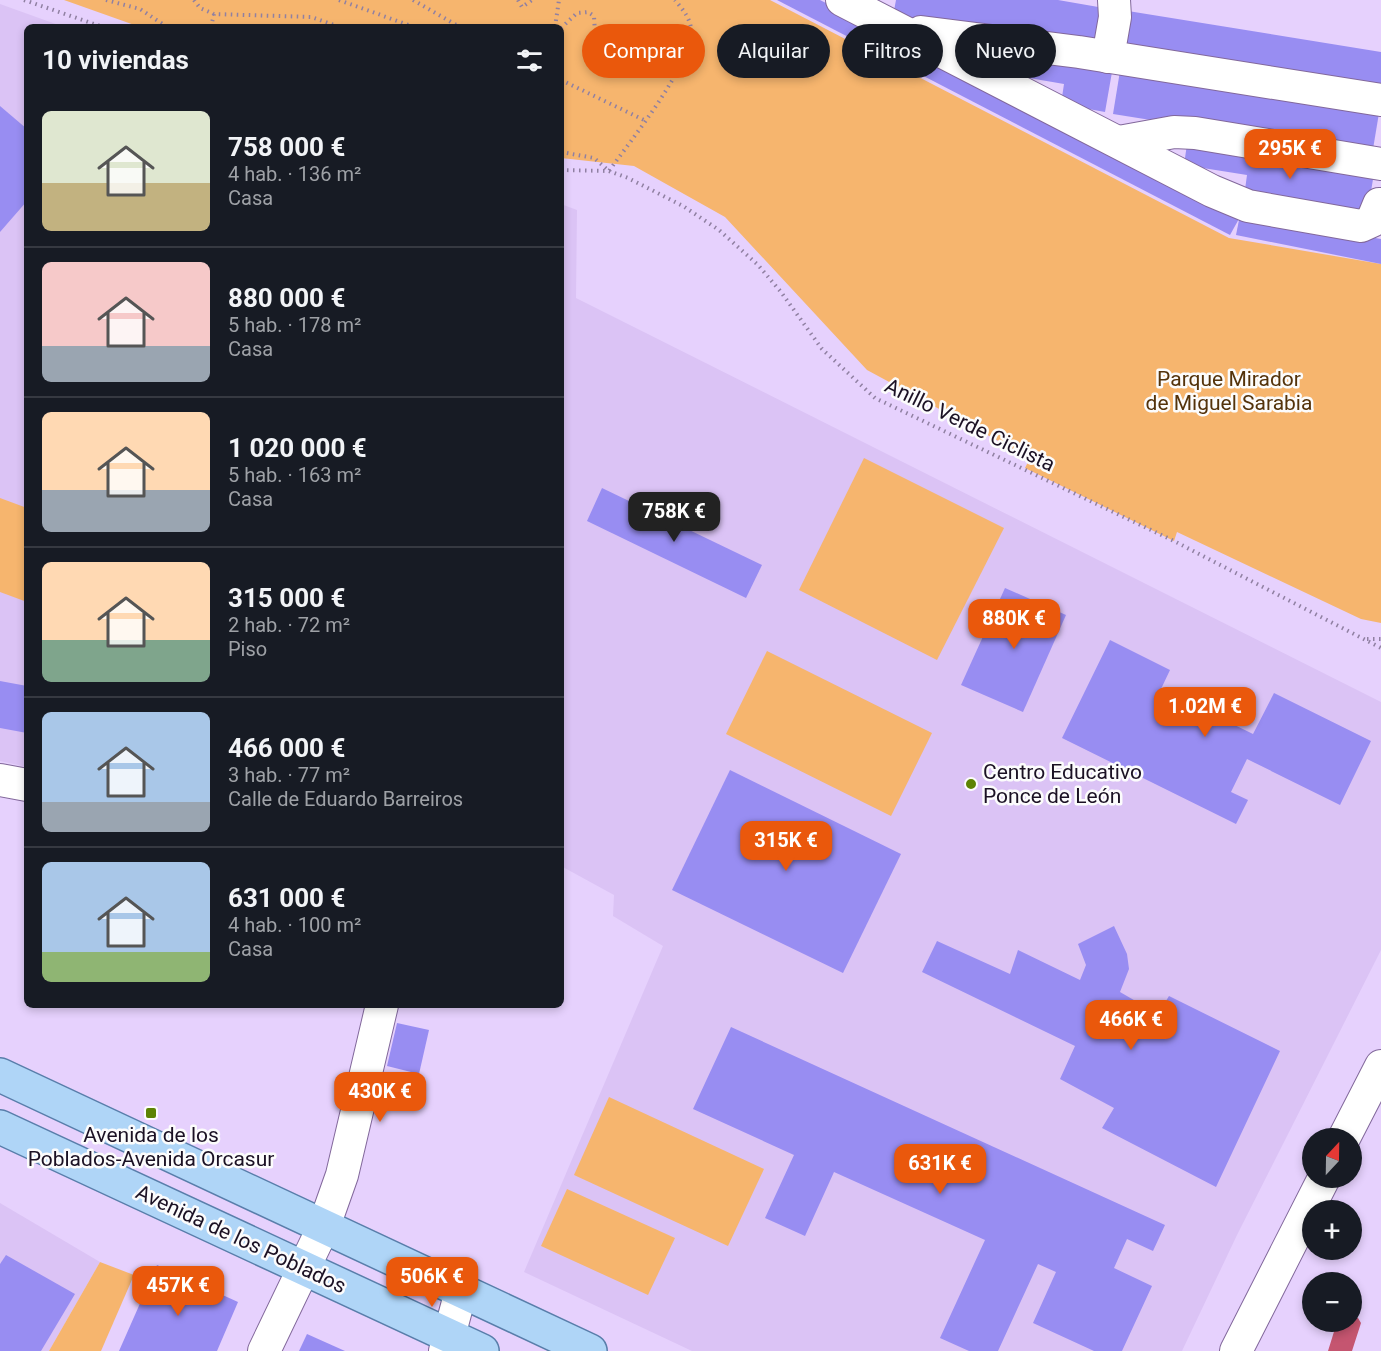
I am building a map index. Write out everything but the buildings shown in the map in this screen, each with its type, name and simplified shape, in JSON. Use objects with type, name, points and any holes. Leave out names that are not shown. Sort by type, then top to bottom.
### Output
[{"type":"main road","points":[[0,1075],[590,1351]]},
{"type":"main road","name":"Avenida de los Poblados","points":[[0,1127],[303,1266],[448,1344],[482,1351]]},
{"type":"street","points":[[842,0],[889,24]]},
{"type":"street","points":[[1108,57],[1115,17],[1114,0]]},
{"type":"street","points":[[943,35],[1108,57],[1381,100]]},
{"type":"street","points":[[943,52],[1212,191],[1248,206],[1361,226],[1372,221],[1379,204]]},
{"type":"street","points":[[1119,142],[1174,132],[1381,164]]},
{"type":"street","points":[[0,780],[24,784]]},
{"type":"street","points":[[264,1351],[324,1226],[342,1175],[381,1008]]},
{"type":"street","points":[[1349,1128],[1381,1066]]},
{"type":"street","points":[[1236,1351],[1319,1188]]},
{"type":"street","points":[[448,1344],[461,1291]]},
{"type":"path","points":[[24,0],[94,24]]},
{"type":"path","points":[[106,0],[140,9],[162,24]]},
{"type":"path","points":[[194,0],[200,8],[214,14],[311,17],[331,24]]},
{"type":"path","points":[[339,0],[406,24]]},
{"type":"path","points":[[413,0],[455,24]]},
{"type":"path","points":[[518,0],[522,7],[532,0]]},
{"type":"path","points":[[555,24],[559,0]]},
{"type":"path","points":[[675,0],[688,16],[690,24]]},
{"type":"path","points":[[564,25],[577,13],[588,12],[594,16],[594,24]]},
{"type":"path","points":[[212,24],[214,14]]},
{"type":"path","points":[[564,153],[594,158],[609,171],[673,78]]},
{"type":"path","points":[[564,81],[644,120]]},
{"type":"path","name":"Anillo Verde Ciclista","points":[[564,170],[609,171],[683,206],[719,230],[758,265],[781,292],[822,350],[875,398],[1153,530],[1367,639],[1381,639]]},
{"type":"path","points":[[1367,639],[1381,648]]},
{"type":"shaded area","points":[[0,4],[56,24],[24,24],[24,766],[0,761]]},
{"type":"shaded area","name":"Centro Educativo Ponce de León","points":[[564,205],[577,210],[576,298],[1381,702],[1381,950],[1237,1235],[1182,1351],[692,1351],[524,1272],[663,946],[613,916],[614,895],[564,868]]},
{"type":"shaded area","points":[[0,1203],[100,1262],[49,1351],[0,1351]]},
{"type":"shaded area","points":[[1334,1332],[1358,1332],[1352,1351],[1328,1351]]},
{"type":"green space","name":"Parque Mirador de Miguel Sarabia","points":[[64,0],[770,0],[816,24],[717,24],[717,78],[830,78],[830,31],[842,37],[842,78],[920,78],[1229,238],[1381,264],[1381,623],[1361,619],[1177,532],[1174,541],[1025,468],[1030,458],[867,370],[725,217],[634,166],[564,158],[564,24],[132,24]]},
{"type":"green space","points":[[864,458],[1004,528],[937,660],[799,590]]},
{"type":"green space","points":[[0,498],[24,507],[24,601],[0,592]]},
{"type":"green space","points":[[767,651],[932,733],[891,816],[726,734]]},
{"type":"green space","points":[[609,1097],[764,1169],[728,1246],[574,1175]]},
{"type":"green space","points":[[567,1189],[675,1238],[648,1295],[541,1246]]},
{"type":"green space","points":[[100,1262],[134,1275],[101,1351],[49,1351]]},
{"type":"place","name":"Centro Educativo Ponce de León","points":[[971,784]]},
{"type":"place","name":"Avenida de los Poblados-Avenida Orcasur","points":[[151,1113]]}]
